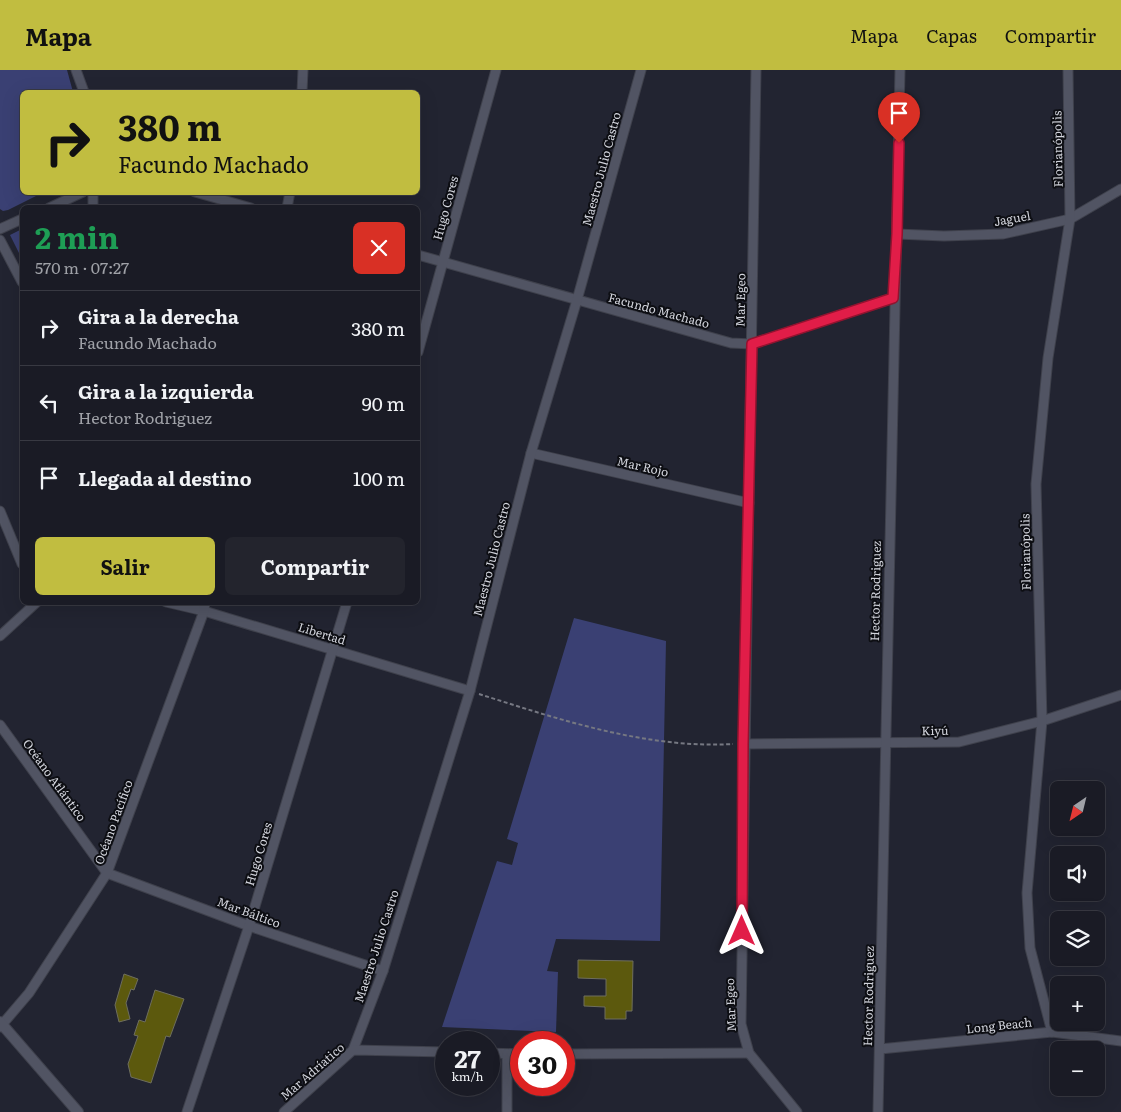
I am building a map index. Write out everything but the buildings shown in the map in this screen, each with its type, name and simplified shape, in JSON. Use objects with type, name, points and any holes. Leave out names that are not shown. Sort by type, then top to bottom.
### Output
[{"type":"street","points":[[76,70],[83,90]]},
{"type":"street","points":[[302,90],[303,70]]},
{"type":"street","name":"Hugo Cores","points":[[420,345],[496,70]]},
{"type":"street","name":"Maestro Julio Castro","points":[[353,1050],[383,971],[470,691],[530,453],[577,300],[641,70]]},
{"type":"street","name":"Mar Egeo","points":[[756,70],[743,744],[741,1024],[749,1053],[797,1112]]},
{"type":"street","name":"Hector Rodriguez","points":[[878,1112],[893,298],[897,234],[900,70]]},
{"type":"street","name":"Florianópolis","points":[[1052,1032],[1030,948],[1027,893],[1042,721],[1036,484],[1048,358],[1070,219],[1068,70]]},
{"type":"street","name":"Jaguel","points":[[897,234],[944,236],[1003,234],[1070,219],[1121,189]]},
{"type":"street","points":[[55,205],[77,195]]},
{"type":"street","points":[[206,195],[240,205]]},
{"type":"street","points":[[0,229],[20,220]]},
{"type":"street","points":[[0,240],[20,278]]},
{"type":"street","name":"Facundo Machado","points":[[420,256],[731,343],[752,344],[893,298]]},
{"type":"street","name":"Mar Rojo","points":[[530,453],[749,503]]},
{"type":"street","points":[[0,511],[20,559]]},
{"type":"street","points":[[0,636],[34,605]]},
{"type":"street","name":"Libertad","points":[[189,605],[204,607],[334,650],[470,691]]},
{"type":"street","name":"Hugo Cores","points":[[187,1112],[249,926],[346,605]]},
{"type":"street","name":"Océano Pacífico","points":[[1,1025],[29,993],[107,873],[204,607]]},
{"type":"street","name":"Kiyú","points":[[743,744],[959,742],[1042,721],[1121,695]]},
{"type":"street","name":"Océano Atlántico","points":[[0,725],[107,873]]},
{"type":"street","name":"Mar Báltico","points":[[107,873],[249,926],[383,971]]},
{"type":"street","points":[[1,1025],[78,1112]]},
{"type":"street","name":"Long Beach","points":[[880,1049],[1052,1032],[1121,1041]]},
{"type":"street","name":"Mar Adríatico","points":[[284,1112],[353,1050],[435,1052]]},
{"type":"street","points":[[575,1054],[749,1053]]},
{"type":"street","points":[[500,1054],[507,1054],[507,1112]]},
{"type":"path","points":[[470,691],[536,712],[641,738],[703,746],[743,744]]},
{"type":"shaded area","points":[[0,70],[67,70],[72,90],[20,90],[20,195],[38,195],[8,210],[3,211],[0,209]]},
{"type":"shaded area","points":[[20,230],[20,255],[10,235]]},
{"type":"shaded area","points":[[574,618],[666,641],[660,941],[556,939],[547,971],[558,972],[556,1031],[442,1027],[497,861],[512,865],[518,843],[507,839]]},
{"type":"route","points":[[742,931],[743,744],[752,344],[893,298],[897,234],[899,143]]}]
